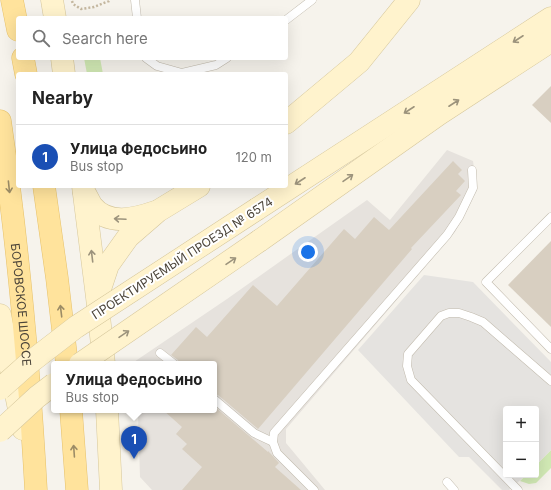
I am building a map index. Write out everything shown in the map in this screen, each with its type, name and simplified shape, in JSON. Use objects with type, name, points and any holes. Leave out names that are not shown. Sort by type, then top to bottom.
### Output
[{"type":"main road","points":[[12,0],[16,20]]},
{"type":"main road","points":[[52,0],[55,16]]},
{"type":"main road","points":[[288,121],[360,62],[410,0]]},
{"type":"main road","name":"ПРОЕКТИРУЕМЫЙ ПРОЕЗД № 6574","points":[[0,389],[28,364],[76,327],[551,18]]},
{"type":"main road","points":[[84,361],[259,241],[439,114],[551,41]]},
{"type":"main road","points":[[23,60],[26,72]]},
{"type":"main road","points":[[62,60],[64,72]]},
{"type":"main road","name":"БОРОВСКОЕ ШОССЕ","points":[[0,121],[25,334],[36,490]]},
{"type":"main road","points":[[44,188],[67,361]]},
{"type":"main road","points":[[97,297],[108,265],[128,237],[158,211],[196,188]]},
{"type":"main road","points":[[84,189],[93,207],[102,214],[116,219],[135,219],[158,211]]},
{"type":"main road","points":[[84,189],[104,361]]},
{"type":"main road","points":[[0,315],[18,401],[31,490]]},
{"type":"main road","points":[[0,431],[51,386]]},
{"type":"main road","points":[[71,413],[77,490]]},
{"type":"main road","points":[[107,413],[111,490]]},
{"type":"lane","points":[[135,0],[137,16]]},
{"type":"lane","points":[[288,18],[312,0]]},
{"type":"lane","points":[[149,60],[157,66],[178,72]]},
{"type":"lane","points":[[186,72],[216,65],[224,60]]},
{"type":"lane","points":[[314,490],[277,452],[274,442],[274,433],[447,235],[459,217],[473,188],[472,170]]},
{"type":"lane","points":[[551,217],[486,282],[551,349]]},
{"type":"lane","points":[[518,490],[411,380],[407,366],[408,354],[441,316],[449,313],[459,314],[483,322],[551,381]]},
{"type":"lane","points":[[160,353],[170,361]]},
{"type":"lane","points":[[217,402],[254,433],[274,442]]},
{"type":"lane","points":[[447,482],[454,490]]},
{"type":"path","points":[[72,0],[73,4],[82,9],[94,7],[110,0]]},
{"type":"shaded area","points":[[447,150],[473,161],[477,190],[455,232],[286,429],[286,443],[325,490],[152,490],[140,477],[137,413],[217,413],[217,361],[135,361],[227,299],[367,200],[390,220]]},
{"type":"shaded area","points":[[424,275],[473,282],[551,362],[551,450],[539,462],[539,406],[503,406],[503,478],[523,478],[509,490],[502,490],[469,457],[459,457],[358,350]]},
{"type":"green space","points":[[84,60],[100,60],[103,72],[87,72]]},
{"type":"green space","points":[[551,450],[551,468],[536,483],[529,484],[520,481],[523,478],[539,478],[539,462]]},
{"type":"building","points":[[551,86],[551,123],[532,105]]},
{"type":"building","points":[[453,161],[462,170],[458,174],[465,181],[456,191],[461,195],[411,248],[412,249],[258,429],[217,395],[217,361],[178,361],[171,355],[196,327],[207,337],[253,285],[277,306],[344,229],[355,239],[374,217],[389,230]]},
{"type":"building","points":[[551,241],[551,327],[508,285]]},
{"type":"building","points":[[217,409],[268,451],[279,463],[275,467],[301,490],[182,490],[202,467],[182,449],[187,444],[176,434],[182,427],[166,413],[217,413]]},
{"type":"place","name":"Улица Федосьино","points":[[134,459]]}]
